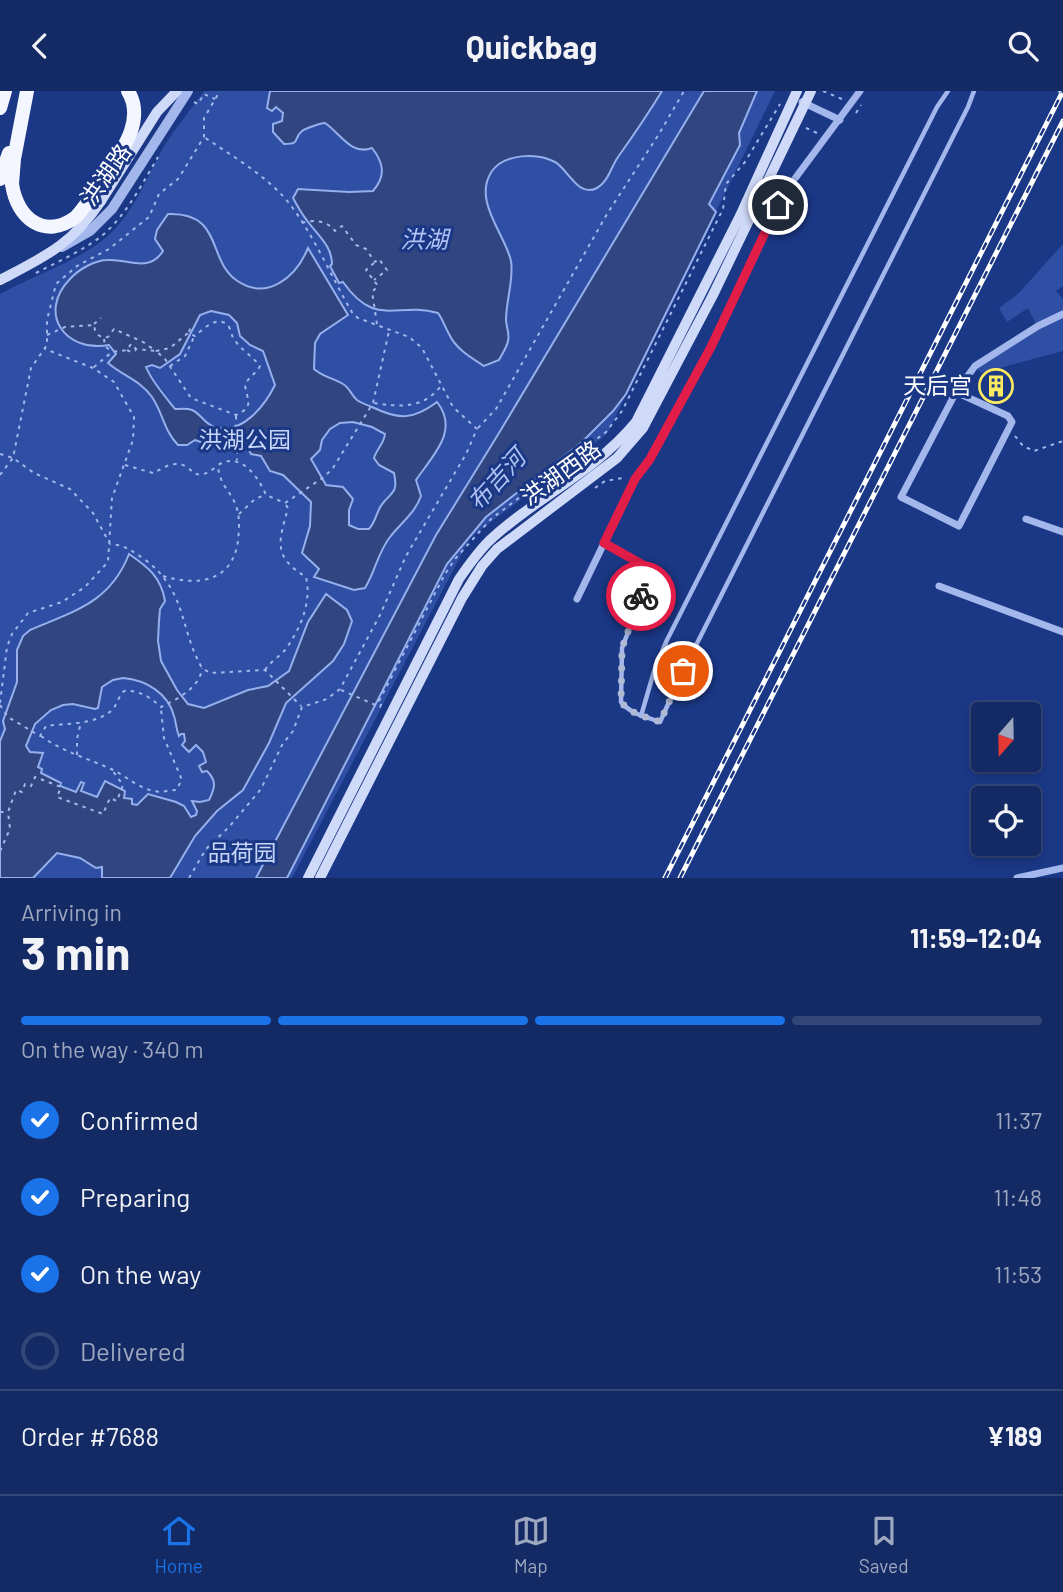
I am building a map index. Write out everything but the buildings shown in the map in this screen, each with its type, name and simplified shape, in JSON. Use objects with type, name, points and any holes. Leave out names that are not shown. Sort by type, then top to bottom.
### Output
[{"type":"highway","points":[[27,92],[14,159],[6,182],[20,209],[34,221],[53,228],[76,217],[129,138],[134,116],[128,91]]},
{"type":"main road","points":[[56,251],[87,221],[157,112],[177,91]]},
{"type":"main road","name":"洪湖西路","points":[[308,878],[443,609],[467,569],[489,542],[527,510],[593,465],[613,448],[636,422],[740,216],[795,99],[811,91]]},
{"type":"main road","name":"洪湖西路","points":[[320,878],[461,598],[482,566],[516,533],[617,458],[649,420],[713,295],[795,99]]},
{"type":"main road","name":"洪湖路","points":[[0,280],[56,251]]},
{"type":"street","name":"洪湖路","points":[[56,251],[90,231],[112,209],[188,91]]},
{"type":"street","points":[[577,599],[635,479],[650,459],[711,347],[785,192],[860,91]]},
{"type":"street","points":[[795,99],[840,120]]},
{"type":"street","points":[[956,392],[1008,415],[1012,422],[959,526],[901,497],[956,392],[975,366],[1038,326],[1063,314]]},
{"type":"street","points":[[1026,519],[1063,532]]},
{"type":"street","points":[[939,586],[1063,632]]},
{"type":"street","points":[[1017,878],[1063,868]]},
{"type":"lane","points":[[641,716],[654,668],[667,640],[932,115],[948,91]]},
{"type":"lane","points":[[604,543],[652,570],[622,648],[621,702],[628,710],[660,722],[683,671],[974,91]]},
{"type":"path","points":[[0,475],[13,458],[31,368],[47,345],[47,320],[56,284],[77,266],[109,249],[149,217],[159,194],[178,179],[204,137],[204,118],[220,91]]},
{"type":"path","points":[[302,707],[327,699],[340,689],[380,615],[406,556],[466,454],[477,429],[496,409],[607,214],[684,91]]},
{"type":"path","points":[[824,91],[845,101]]},
{"type":"path","points":[[1058,91],[1063,94]]},
{"type":"path","points":[[193,101],[198,104],[204,94],[215,99]]},
{"type":"path","points":[[340,689],[380,707],[382,702],[379,701],[444,573],[455,559],[491,519],[606,432],[622,411],[642,376],[723,209],[726,184],[745,162],[777,105],[795,99]]},
{"type":"path","points":[[804,127],[818,134]]},
{"type":"path","points":[[204,137],[264,178],[281,193],[302,223],[353,314],[409,337],[422,348],[453,407],[477,429]]},
{"type":"path","points":[[302,223],[310,220],[330,225],[335,231],[342,226],[356,245],[366,249],[376,262]]},
{"type":"path","points":[[374,280],[387,270],[379,259],[366,270],[378,286],[372,292],[377,325]]},
{"type":"path","points":[[47,335],[65,327],[94,325],[101,319]]},
{"type":"path","points":[[170,366],[185,356],[195,336],[208,325],[223,322],[230,328],[233,339],[260,366],[245,384],[250,401],[247,408],[236,415]]},
{"type":"path","points":[[93,368],[112,352],[127,349],[131,352],[136,349],[156,351],[179,343],[192,324]]},
{"type":"path","points":[[94,325],[95,332],[104,337],[112,334],[114,328],[143,342],[170,366],[191,398],[236,415]]},
{"type":"path","points":[[285,503],[324,478],[333,468],[373,403],[389,329]]},
{"type":"path","points":[[188,333],[195,336]]},
{"type":"path","points":[[104,337],[106,347],[112,352]]},
{"type":"path","points":[[127,349],[131,344],[136,349]]},
{"type":"path","points":[[40,736],[46,726],[93,720],[111,711],[124,691],[133,691],[150,697],[161,707],[164,739],[183,780],[176,790],[157,792],[137,786],[112,770],[57,748],[9,717],[0,704],[7,647],[12,634],[28,613],[62,602],[85,587],[108,562],[112,498],[133,440],[134,417],[114,382],[93,368],[44,349]]},
{"type":"path","points":[[373,403],[412,406],[433,396],[442,385]]},
{"type":"path","points":[[236,415],[237,461]]},
{"type":"path","points":[[1008,433],[1017,437],[1023,446],[1034,451],[1063,441]]},
{"type":"path","points":[[0,454],[13,458],[34,473],[70,489],[93,513],[110,544]]},
{"type":"path","points":[[125,465],[153,473],[172,464],[180,464],[198,475],[207,474],[225,461],[237,461],[260,481],[266,495]]},
{"type":"path","points":[[163,576],[183,582],[195,582],[220,573],[229,565],[234,555],[239,529],[237,507],[219,479],[218,465]]},
{"type":"path","points":[[596,487],[606,481],[623,478]]},
{"type":"path","points":[[202,669],[210,673],[265,670],[292,639],[308,597],[306,577],[291,568],[282,554],[280,536],[288,508],[285,503],[266,495],[255,499],[238,515]]},
{"type":"path","points":[[110,544],[124,545],[170,583],[202,669],[201,677],[185,695],[161,707]]},
{"type":"path","points":[[265,670],[302,707]]},
{"type":"path","points":[[189,878],[206,849],[261,789],[282,745],[293,731],[302,707]]},
{"type":"path","points":[[77,756],[77,739],[82,721]]},
{"type":"path","points":[[0,851],[9,829],[8,812],[16,790],[22,792],[24,784],[32,786],[35,777],[43,780],[61,787],[58,797],[103,814],[110,798],[117,801],[123,785],[112,770]]},
{"type":"path","points":[[43,780],[45,774]]},
{"type":"path","points":[[0,812],[8,812]]},
{"type":"green space","name":"洪湖公园","points":[[204,91],[775,91],[607,434],[470,538],[292,878],[0,878],[0,294],[75,258],[113,231],[135,202],[163,148]]},
{"type":"green space","points":[[1063,244],[1063,286],[1056,291],[1063,299],[1063,314],[1059,316],[1063,319],[1063,351],[981,373],[975,366],[1037,326],[1028,308],[1007,322],[999,308],[1018,294]]},
{"type":"water","name":"洪湖","points":[[270,91],[662,91],[607,178],[597,188],[584,189],[555,162],[539,157],[512,158],[497,165],[492,171],[487,182],[488,205],[511,261],[506,313],[509,336],[499,360],[484,366],[455,344],[438,313],[376,309],[355,296],[343,282],[339,283],[330,266],[331,257],[326,245],[293,198],[298,189],[373,191],[382,175],[381,164],[372,148],[365,150],[352,146],[325,123],[303,130],[295,142],[284,144],[273,132],[273,124],[282,121],[283,113],[276,107],[272,111],[267,108]]},
{"type":"water","name":"布吉河","points":[[704,91],[757,91],[739,133],[740,145],[709,204],[716,212],[626,394],[582,442],[486,517],[447,564],[287,878],[256,878],[436,535]]},
{"type":"water","points":[[168,214],[186,215],[198,221],[212,238],[227,271],[236,280],[259,288],[269,287],[288,277],[303,259],[308,248],[348,315],[320,334],[315,343],[314,369],[345,386],[359,401],[390,414],[413,415],[437,402],[446,423],[445,433],[436,452],[416,480],[421,496],[411,513],[386,543],[365,588],[354,590],[314,577],[319,569],[302,553],[310,526],[311,502],[283,475],[270,471],[261,456],[251,454],[244,442],[215,447],[195,440],[187,445],[178,445],[147,391],[108,363],[116,354],[109,345],[80,343],[69,337],[61,328],[56,317],[56,305],[60,292],[70,279],[88,266],[103,260],[151,262],[163,251],[155,239],[157,230]],"holes":[[[211,311],[229,315],[237,323],[240,336],[263,351],[275,385],[251,417],[243,423],[224,429],[211,426],[192,410],[175,409],[146,367],[152,365],[160,368],[180,354],[200,315]],[[353,422],[385,434],[374,458],[379,465],[394,473],[395,479],[394,491],[381,506],[369,529],[358,529],[349,525],[349,510],[353,499],[343,487],[326,485],[311,459],[320,450],[322,440],[330,429],[340,423]]]},
{"type":"water","points":[[129,554],[148,568],[157,579],[165,601],[160,609],[159,621],[161,661],[188,704],[204,708],[248,690],[268,686],[289,671],[308,622],[326,594],[347,610],[352,621],[344,644],[333,661],[286,703],[269,743],[243,790],[217,811],[195,836],[170,878],[102,878],[102,867],[96,868],[80,858],[57,853],[33,878],[0,878],[0,741],[5,729],[3,721],[17,682],[17,650],[23,636],[30,630],[89,603],[112,584]],"holes":[[[132,679],[161,694],[171,708],[179,736],[184,734],[185,741],[182,745],[189,752],[196,745],[203,752],[206,762],[199,766],[202,772],[207,771],[210,775],[214,788],[209,800],[192,801],[196,815],[191,817],[184,806],[176,802],[148,794],[137,805],[132,804],[132,799],[124,798],[125,791],[105,781],[97,797],[81,791],[84,783],[81,782],[76,792],[60,786],[61,783],[41,773],[42,769],[38,767],[43,753],[30,752],[26,746],[35,724],[51,710],[73,704],[98,708],[102,687],[113,680]]]},
{"type":"railway","points":[[665,878],[1063,91]]},
{"type":"railway","points":[[680,878],[1063,121]]},
{"type":"way so far","points":[[641,596],[622,648],[621,702],[637,715],[660,722],[683,671]]},
{"type":"place","name":"天后宫","points":[[996,386]]},
{"type":"route","points":[[641,596],[652,570],[604,543],[635,479],[650,459],[711,347],[778,205]]},
{"type":"park label","name":"品荷园","points":[[242,853]]}]
